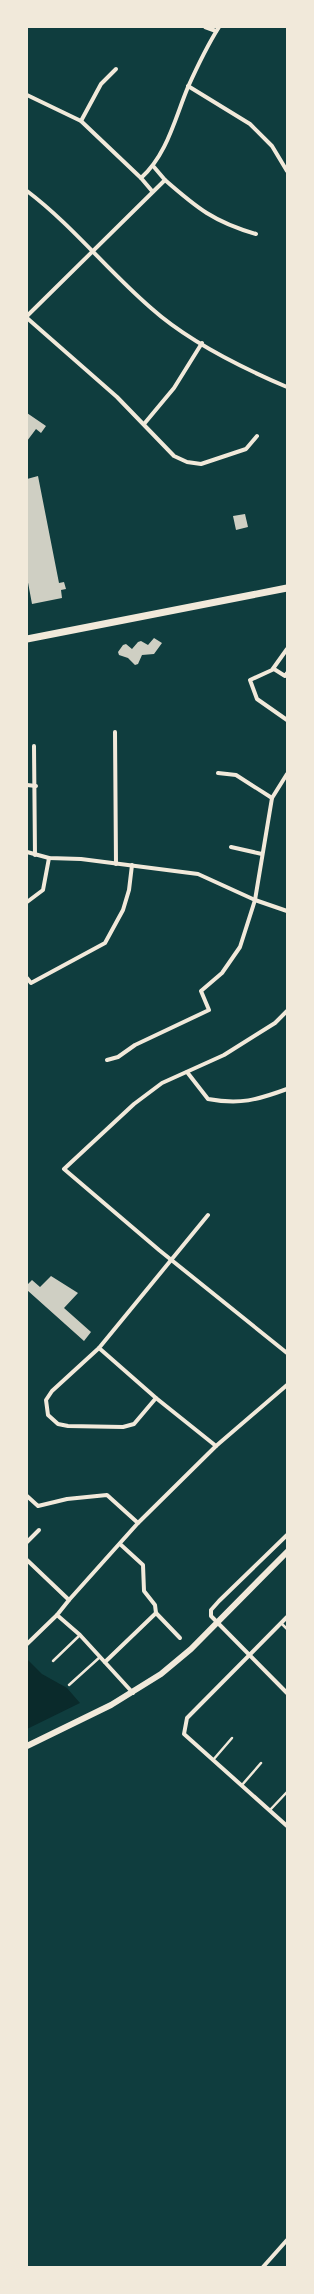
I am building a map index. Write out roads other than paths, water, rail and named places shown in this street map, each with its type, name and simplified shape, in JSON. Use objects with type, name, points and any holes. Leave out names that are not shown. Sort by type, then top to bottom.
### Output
[{"type":"main road","points":[[27,639],[287,588]]},
{"type":"street","points":[[205,27],[216,32]]},
{"type":"street","points":[[141,178],[154,167],[172,129],[188,86],[218,27]]},
{"type":"street","points":[[81,121],[102,84],[116,69]]},
{"type":"street","points":[[188,86],[250,124],[272,146],[287,171]]},
{"type":"street","points":[[27,95],[81,121],[141,178],[152,191]]},
{"type":"street","points":[[154,167],[165,180],[202,212],[232,227],[256,234]]},
{"type":"street","points":[[165,180],[92,250],[27,317],[117,397],[174,456],[187,462],[201,464],[246,449],[257,436]]},
{"type":"street","points":[[27,191],[92,250],[151,309],[202,344],[263,377],[287,387]]},
{"type":"street","points":[[144,424],[174,388],[202,344]]},
{"type":"street","points":[[287,649],[274,669],[250,680],[257,699],[287,720]]},
{"type":"street","points":[[274,669],[285,676],[287,673]]},
{"type":"street","points":[[116,732],[116,864]]},
{"type":"street","points":[[34,746],[36,786],[35,855]]},
{"type":"street","points":[[218,773],[236,775],[272,798]]},
{"type":"street","points":[[107,1060],[118,1057],[135,1045],[209,1010],[201,991],[222,973],[240,947],[255,900],[272,798],[287,774]]},
{"type":"street","points":[[27,785],[36,786]]},
{"type":"street","points":[[231,847],[262,854]]},
{"type":"street","points":[[27,852],[49,858],[81,859],[198,874],[255,900],[287,911]]},
{"type":"street","points":[[27,902],[42,890],[49,858]]},
{"type":"street","points":[[27,978],[31,983],[104,943],[123,910],[129,890],[132,866]]},
{"type":"street","points":[[287,1011],[275,1022],[224,1055],[162,1083],[134,1104],[64,1169],[171,1260],[287,1353]]},
{"type":"street","points":[[187,1072],[208,1099],[230,1103],[246,1101],[287,1088]]},
{"type":"street","points":[[156,1398],[134,1424],[123,1427],[68,1426],[58,1424],[48,1415],[46,1400],[52,1391],[99,1348],[208,1215]]},
{"type":"street","points":[[99,1348],[156,1398],[216,1446]]},
{"type":"street","points":[[27,1644],[57,1615],[138,1523],[216,1446],[287,1385]]},
{"type":"street","points":[[27,1496],[38,1506],[67,1499],[107,1495],[138,1523]]},
{"type":"street","points":[[27,1542],[39,1530]]},
{"type":"street","points":[[287,1535],[211,1610],[211,1616],[216,1622],[287,1693]]},
{"type":"street","points":[[120,1544],[143,1565],[144,1591],[155,1605],[156,1613],[180,1638]]},
{"type":"street","points":[[27,1746],[133,1693],[171,1666],[287,1552]]},
{"type":"street","points":[[27,1560],[69,1600]]},
{"type":"street","points":[[106,1662],[156,1613]]},
{"type":"street","points":[[57,1615],[80,1635],[133,1693]]},
{"type":"street","points":[[287,1617],[188,1718],[184,1734],[287,1826]]},
{"type":"street","points":[[264,2267],[287,2240]]},
{"type":"lane","points":[[281,1623],[287,1629]]},
{"type":"lane","points":[[53,1661],[80,1635]]},
{"type":"lane","points":[[69,1685],[100,1657]]},
{"type":"lane","points":[[213,1760],[232,1738]]},
{"type":"lane","points":[[241,1785],[261,1763]]},
{"type":"lane","points":[[270,1811],[287,1792]]},
{"type":"water","points":[[27,1659],[42,1674],[67,1688],[80,1703],[27,1729]]}]
